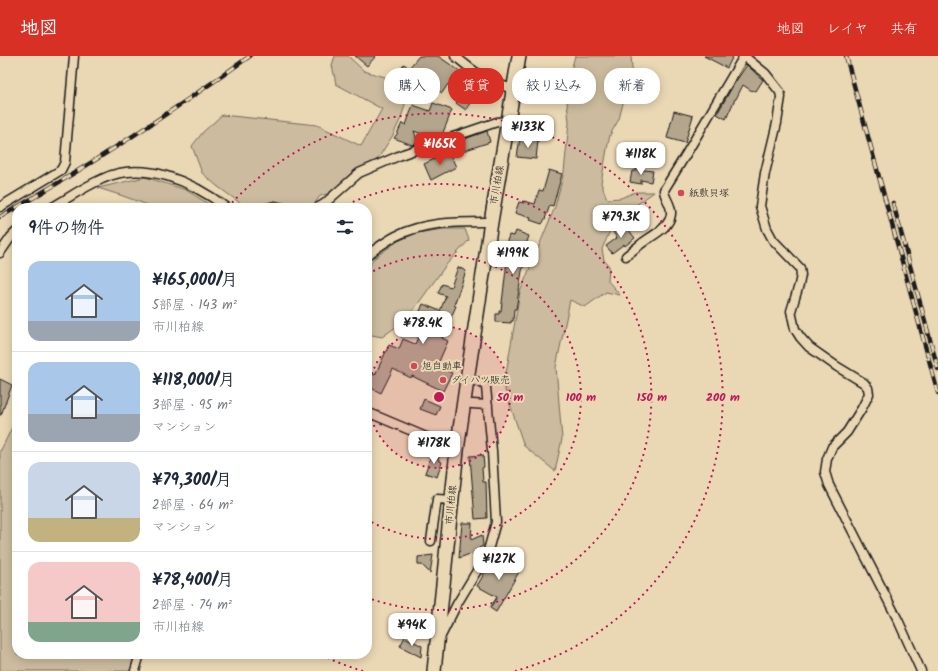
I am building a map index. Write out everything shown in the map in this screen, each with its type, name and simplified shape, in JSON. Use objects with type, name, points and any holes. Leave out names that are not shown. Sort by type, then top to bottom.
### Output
[{"type":"main road","name":"市川柏線","points":[[517,68],[519,56]]},
{"type":"main road","name":"市川柏線","points":[[434,671],[457,450],[491,222],[512,95]]},
{"type":"street","points":[[0,207],[61,170],[65,162],[74,56]]},
{"type":"street","points":[[455,56],[487,80],[512,89]]},
{"type":"street","points":[[626,256],[659,231],[670,219],[671,206],[664,193],[664,190],[686,156],[744,56],[765,73],[780,92],[781,97],[777,123],[765,173],[760,206],[767,229],[773,240],[800,268],[801,275],[799,286],[791,311],[795,329],[809,347],[864,383],[868,388],[869,394],[862,408],[847,432],[832,447],[827,459],[825,472],[829,485],[898,620],[921,671]]},
{"type":"street","points":[[325,203],[359,173],[403,154],[497,122],[508,121]]},
{"type":"street","points":[[60,203],[102,178],[134,171],[155,172],[179,181],[221,203]]},
{"type":"street","points":[[372,252],[395,236],[417,228],[451,222],[491,222]]},
{"type":"street","points":[[0,253],[12,236]]},
{"type":"street","points":[[436,648],[458,604],[487,554],[496,522],[492,451],[486,387],[484,384],[467,380]]},
{"type":"street","points":[[472,404],[488,405]]},
{"type":"street","points":[[372,414],[457,450]]},
{"type":"street","points":[[431,541],[437,499],[452,500]]},
{"type":"street","points":[[135,671],[139,659]]},
{"type":"shaded area","points":[[335,56],[348,56],[364,71],[384,77],[384,104],[405,104],[401,118],[393,135],[377,160],[327,194],[320,196],[315,203],[240,203],[202,173],[192,146],[203,132],[222,115],[317,125],[361,146],[382,109],[336,84],[332,65]]},
{"type":"shaded area","points":[[575,56],[631,56],[632,68],[604,68],[604,104],[623,104],[619,119],[610,135],[601,183],[607,199],[621,198],[635,192],[654,192],[620,217],[609,233],[602,249],[604,260],[609,266],[608,281],[620,295],[606,292],[585,307],[570,300],[556,367],[562,439],[555,471],[524,446],[505,390],[505,379],[520,292],[555,207],[564,172],[569,123],[567,104],[596,104],[596,68],[572,68]]},
{"type":"shaded area","points":[[145,177],[186,190],[207,203],[142,203],[98,188]]},
{"type":"shaded area","points":[[444,229],[465,229],[469,240],[446,265],[407,319],[382,337],[372,335],[372,261],[398,241],[417,233]]},
{"type":"shaded area","points":[[12,427],[12,659],[133,659],[131,671],[0,671],[1,450]]},
{"type":"building","points":[[355,56],[376,56],[367,66]]},
{"type":"building","points":[[419,56],[438,56],[455,68],[448,68],[448,84],[442,93],[440,92],[440,68],[409,68]]},
{"type":"building","points":[[704,56],[733,56],[727,68]]},
{"type":"building","points":[[404,64],[409,68],[401,68]]},
{"type":"building","points":[[747,65],[763,80],[756,91],[752,91],[743,85],[726,119],[717,114]]},
{"type":"building","points":[[433,104],[452,110],[442,135],[439,134],[435,137],[430,135],[429,137],[414,131],[417,140],[415,144],[412,145],[394,138],[402,123],[406,125],[413,105],[430,111]]},
{"type":"building","points":[[457,104],[469,104],[466,110]]},
{"type":"building","points":[[674,111],[693,116],[685,143],[667,138]]},
{"type":"building","points":[[487,131],[490,142],[460,152],[456,142]]},
{"type":"building","points":[[520,138],[538,140],[536,159],[517,157]]},
{"type":"building","points":[[449,152],[456,167],[431,180],[424,164]]},
{"type":"building","points":[[636,169],[653,171],[651,182],[641,180],[641,184],[630,182],[632,171],[636,171]]},
{"type":"building","points":[[549,170],[562,174],[553,206],[550,205],[542,224],[530,220],[531,218],[515,213],[519,202],[524,203],[524,201],[535,204],[539,190],[543,191]]},
{"type":"building","points":[[624,224],[635,238],[625,246],[624,244],[612,253],[606,246],[617,238],[613,232]]},
{"type":"building","points":[[516,231],[529,236],[524,250],[529,251],[522,271],[513,321],[511,321],[511,323],[496,322],[496,314],[499,314],[499,311],[501,311],[507,261],[501,259],[509,235],[514,236]]},
{"type":"building","points":[[458,267],[466,271],[454,305],[456,306],[442,338],[448,341],[437,366],[452,373],[443,391],[412,376],[411,378],[393,369],[381,393],[372,388],[372,374],[375,375],[389,345],[399,349],[403,339],[415,344],[423,327],[415,323],[423,304],[440,311],[446,296],[438,293],[442,284],[451,287]]},
{"type":"building","points":[[0,379],[12,385],[1,415],[0,415]]},
{"type":"building","points":[[424,399],[440,406],[436,415],[420,409]]},
{"type":"building","points":[[433,450],[440,453],[438,460],[442,462],[437,477],[425,473]]},
{"type":"building","points":[[483,455],[484,467],[482,468],[483,482],[486,482],[487,518],[475,519],[470,456]]},
{"type":"building","points":[[462,523],[472,523],[471,540],[482,535],[483,546],[479,548],[480,552],[459,558]]},
{"type":"building","points":[[433,555],[430,573],[422,565],[418,565],[418,557]]},
{"type":"building","points":[[503,559],[520,570],[496,612],[490,608],[497,597],[477,586],[491,562],[495,561],[500,564]]},
{"type":"building","points":[[405,637],[422,646],[421,657],[400,646]]},
{"type":"railway","points":[[24,203],[127,140],[250,56]]},
{"type":"railway","points":[[846,56],[938,393]]},
{"type":"railway","points":[[893,203],[938,369]]},
{"type":"railway","points":[[0,217],[12,210]]},
{"type":"place","name":"紙敷貝塚","points":[[681,193]]},
{"type":"place","name":"旭自動車","points":[[414,366]]},
{"type":"place","name":"ダイハツ販売","points":[[443,380]]}]
